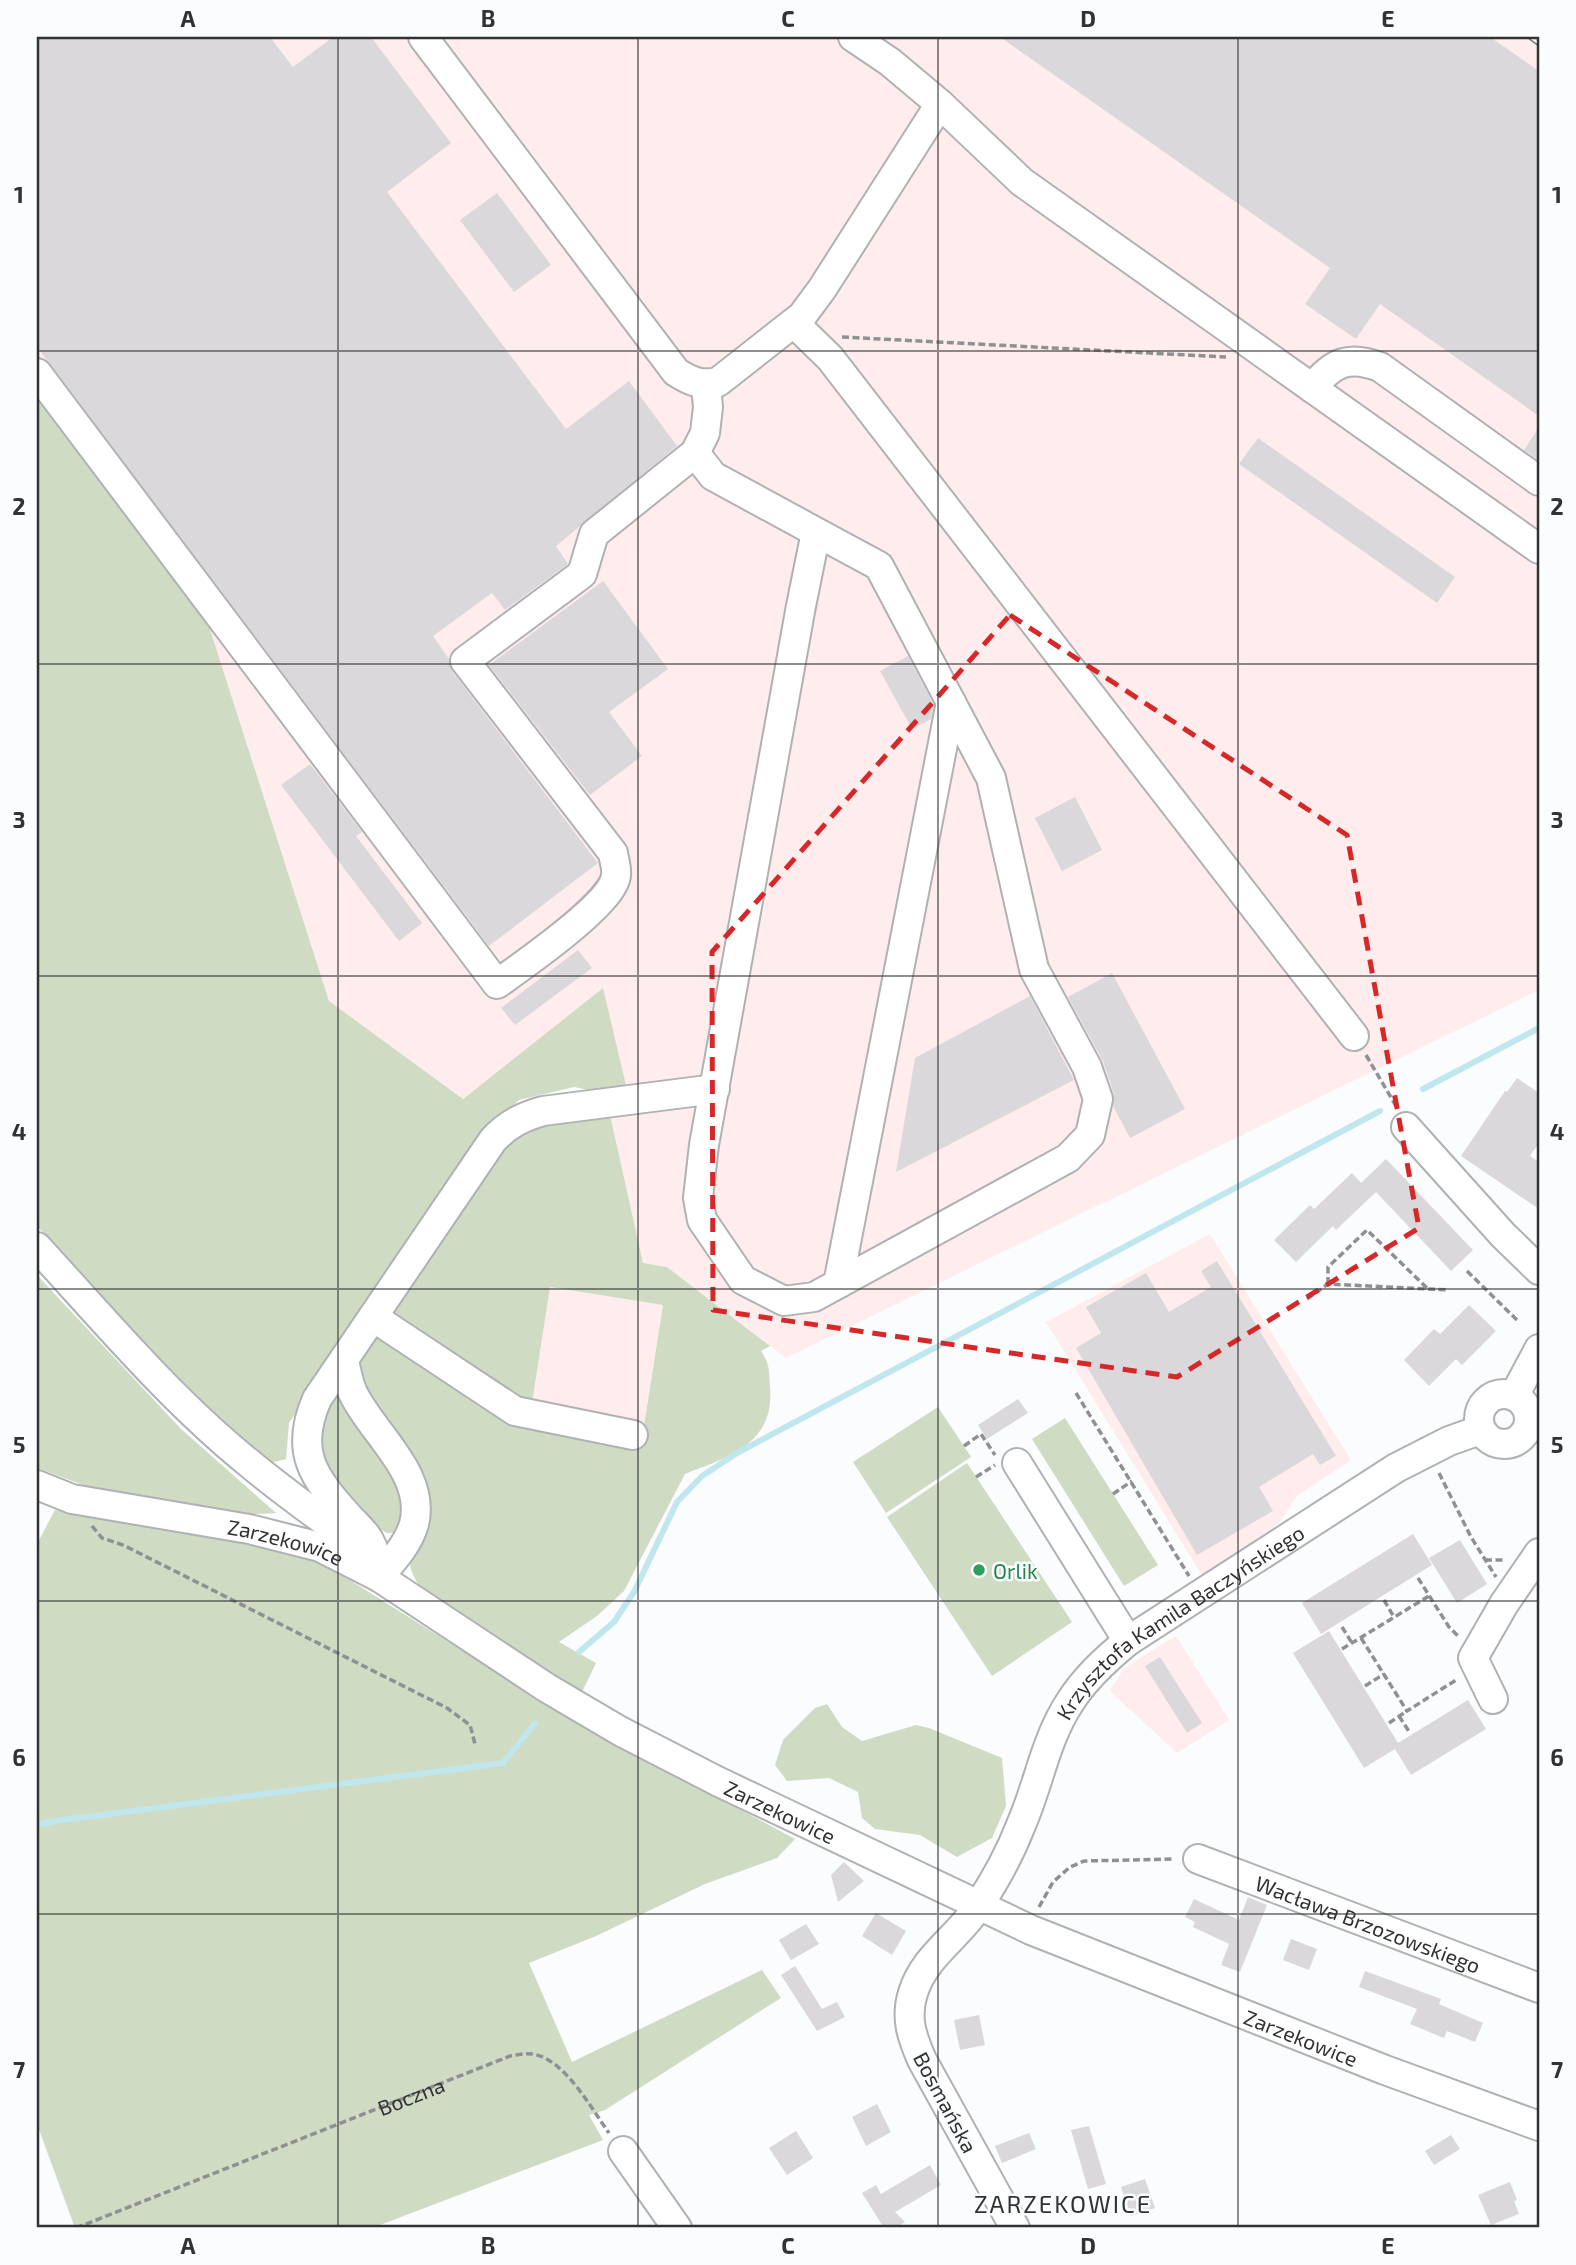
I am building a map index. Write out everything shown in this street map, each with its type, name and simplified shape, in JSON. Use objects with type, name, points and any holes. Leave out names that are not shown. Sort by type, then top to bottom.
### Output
[{"type":"street","points":[[423,37],[676,372],[690,381],[706,385],[718,382],[802,316],[940,104]]},
{"type":"street","points":[[853,37],[890,62],[940,104],[1022,181],[1539,549]]},
{"type":"street","points":[[794,323],[830,358],[1354,1036]]},
{"type":"street","points":[[1312,388],[1320,378],[1340,363],[1365,361],[1380,367],[1539,481]]},
{"type":"street","points":[[37,373],[497,984],[579,921],[609,892],[616,876],[613,853],[465,661],[582,573],[594,534],[695,453],[705,433],[708,407],[706,385]]},
{"type":"street","points":[[695,453],[713,476],[879,566],[991,778],[1034,969],[1087,1067],[1098,1099],[1090,1135],[1068,1158],[814,1297],[784,1301],[743,1280],[702,1220],[698,1198],[704,1145],[816,532]]},
{"type":"street","points":[[838,1284],[951,702]]},
{"type":"street","points":[[379,1577],[375,1552],[369,1539],[322,1487],[310,1462],[306,1439],[307,1420],[317,1399],[493,1140],[507,1126],[523,1117],[543,1111],[715,1089]]},
{"type":"street","points":[[1406,1127],[1539,1270]]},
{"type":"street","points":[[37,1247],[196,1415],[247,1462],[346,1537],[355,1557],[379,1577]]},
{"type":"street","points":[[373,1317],[515,1411],[633,1435]]},
{"type":"street","points":[[1514,1396],[1539,1349]]},
{"type":"street","points":[[344,1360],[352,1392],[408,1477],[414,1497],[414,1522],[402,1549],[379,1577]]},
{"type":"street","points":[[1500,1394],[1514,1396],[1522,1401],[1527,1409],[1532,1439],[1505,1445],[1495,1443],[1486,1438],[1480,1430],[1480,1411],[1485,1403],[1500,1394]]},
{"type":"street","name":"Krzysztofa Kamila Baczyńskiego","points":[[979,1905],[1021,1826],[1052,1734],[1070,1701],[1090,1675],[1128,1641],[1396,1468],[1449,1441],[1480,1430]]},
{"type":"street","points":[[1008,1463],[1128,1641]]},
{"type":"street","name":"Zarzekowice","points":[[37,1485],[72,1499],[249,1529],[320,1547],[379,1577],[547,1688],[717,1782],[1031,1930],[1385,2070],[1539,2126]]},
{"type":"street","points":[[1493,1699],[1478,1658],[1539,1553]]},
{"type":"street","name":"Wacława Brzozowskiego","points":[[1198,1858],[1539,1988]]},
{"type":"street","name":"Bosmańska","points":[[979,1905],[922,1972],[913,1992],[909,2012],[910,2030],[922,2060],[1015,2228]]},
{"type":"street","points":[[623,2151],[677,2228]]},
{"type":"path","points":[[836,337],[1235,358]]},
{"type":"path","points":[[1354,1036],[1406,1127]]},
{"type":"path","points":[[1328,1284],[1328,1268],[1367,1230],[1428,1289]]},
{"type":"path","points":[[1467,1271],[1519,1322]]},
{"type":"path","points":[[1307,1299],[1328,1284],[1449,1290]]},
{"type":"path","points":[[1076,1394],[1195,1587]]},
{"type":"path","points":[[964,1446],[981,1434],[1008,1463]]},
{"type":"path","points":[[1433,1462],[1471,1537],[1497,1578]]},
{"type":"path","points":[[1113,1494],[1132,1481]]},
{"type":"path","points":[[72,1499],[102,1538],[123,1545],[447,1708],[470,1725],[475,1744]]},
{"type":"path","points":[[1389,1723],[1478,1658],[1449,1627],[1418,1578]]},
{"type":"path","points":[[1342,1649],[1429,1596]]},
{"type":"path","points":[[1384,1600],[1394,1617]]},
{"type":"path","points":[[1342,1627],[1352,1643]]},
{"type":"path","points":[[1362,1637],[1407,1711]]},
{"type":"path","points":[[1365,1686],[1384,1674]]},
{"type":"path","points":[[1399,1716],[1410,1733]]},
{"type":"path","points":[[1031,1930],[1042,1899],[1054,1882],[1070,1867],[1084,1861],[1198,1858]]},
{"type":"path","name":"Boczna","points":[[76,2228],[510,2056],[530,2053],[546,2058],[564,2072],[623,2151]]},
{"type":"highlighted area","points":[[1010,615],[1347,835],[1419,1228],[1177,1377],[713,1310],[712,952]]},
{"type":"shaded area","points":[[37,37],[1539,37],[1539,990],[786,1358],[667,1267],[643,1263],[610,1115],[603,988],[463,1099],[329,1001],[208,623],[37,397]]},
{"type":"shaded area","points":[[1210,1234],[1351,1460],[1297,1496],[1279,1523],[1203,1577],[1046,1322]]},
{"type":"shaded area","points":[[550,1287],[663,1305],[641,1445],[528,1427]]},
{"type":"shaded area","points":[[1176,1636],[1229,1720],[1177,1753],[1110,1691],[1124,1668]]},
{"type":"green space","points":[[37,397],[208,623],[329,1001],[463,1099],[603,988],[628,1094],[574,1087],[519,1100],[496,1123],[289,1423],[286,1459],[262,1465],[203,1410],[37,1226]]},
{"type":"green space","points":[[610,1115],[643,1263],[667,1267],[770,1346],[761,1351],[768,1368],[770,1406],[765,1422],[746,1446],[685,1474],[624,1591],[597,1616],[559,1642],[596,1663],[581,1694],[419,1586],[410,1560],[421,1535],[361,1384],[361,1356],[371,1340],[388,1336],[508,1418],[641,1445],[663,1305],[550,1287],[532,1403],[510,1402],[395,1321],[395,1307],[507,1143],[531,1127]]},
{"type":"green space","points":[[37,1275],[181,1429],[276,1513],[243,1515],[94,1489],[37,1468]]},
{"type":"green space","points":[[337,1390],[384,1456],[400,1484],[405,1506],[398,1533],[387,1533],[373,1525],[321,1463],[316,1423]]},
{"type":"green space","points":[[938,1407],[971,1457],[886,1513],[853,1462]]},
{"type":"green space","points":[[1065,1418],[1158,1565],[1124,1586],[1032,1439]]},
{"type":"green space","name":"Orlik","points":[[967,1463],[1072,1622],[992,1676],[887,1517]]},
{"type":"green space","points":[[55,1510],[273,1545],[329,1567],[566,1716],[795,1839],[777,1858],[705,1884],[596,1936],[529,1963],[572,2062],[762,1970],[781,1998],[605,2110],[589,2115],[603,2140],[372,2228],[75,2228],[37,2124],[37,1544]]},
{"type":"green space","points":[[827,1704],[842,1727],[862,1741],[916,1725],[1002,1758],[1006,1806],[992,1838],[957,1857],[920,1835],[875,1829],[862,1818],[858,1792],[829,1778],[787,1781],[775,1765],[783,1740],[815,1708]]},
{"type":"building","points":[[37,37],[270,37],[293,67],[333,37],[371,37],[451,143],[387,192],[566,429],[629,381],[677,446],[556,546],[568,564],[505,610],[492,593],[433,636],[449,659],[452,671],[598,863],[489,946],[37,347]]},
{"type":"building","points":[[1000,37],[1490,37],[1539,71],[1539,416],[1380,304],[1356,339],[1305,304],[1330,268]]},
{"type":"building","points":[[497,193],[551,265],[514,292],[460,220]]},
{"type":"building","points":[[1539,427],[1539,461],[1524,450]]},
{"type":"building","points":[[1258,438],[1455,577],[1437,603],[1239,464]]},
{"type":"building","points":[[603,581],[668,669],[609,712],[642,756],[590,795],[489,665]]},
{"type":"building","points":[[908,656],[934,705],[931,719],[912,729],[880,671]]},
{"type":"building","points":[[310,764],[362,832],[356,836],[422,923],[399,941],[281,785]]},
{"type":"building","points":[[1075,797],[1102,850],[1062,871],[1035,818]]},
{"type":"building","points":[[578,950],[592,968],[515,1025],[501,1008]]},
{"type":"building","points":[[1112,973],[1185,1109],[1130,1138],[1113,1106],[1114,1094],[1103,1061],[1068,997]]},
{"type":"building","points":[[1030,996],[1074,1080],[896,1172],[915,1058]]},
{"type":"building","points":[[1517,1078],[1539,1093],[1539,1143],[1530,1156],[1539,1162],[1539,1209],[1461,1156],[1505,1091],[1507,1092]]},
{"type":"building","points":[[1386,1159],[1473,1250],[1451,1271],[1376,1192],[1336,1230],[1333,1226],[1296,1262],[1274,1240],[1310,1205],[1314,1209],[1352,1173],[1361,1183]]},
{"type":"building","points":[[1217,1261],[1336,1456],[1320,1465],[1313,1454],[1259,1487],[1273,1511],[1197,1555],[1076,1348],[1101,1333],[1086,1307],[1146,1273],[1169,1312],[1211,1287],[1201,1271]]},
{"type":"building","points":[[1469,1305],[1496,1331],[1462,1365],[1456,1359],[1429,1386],[1404,1360],[1434,1329],[1440,1334]]},
{"type":"building","points":[[1018,1399],[1028,1413],[987,1439],[978,1425]]},
{"type":"building","points":[[1413,1534],[1432,1565],[1321,1634],[1302,1603]]},
{"type":"building","points":[[1460,1540],[1487,1584],[1457,1603],[1429,1558]]},
{"type":"building","points":[[1329,1631],[1398,1743],[1468,1700],[1486,1729],[1411,1775],[1395,1749],[1364,1768],[1293,1653]]},
{"type":"building","points":[[1160,1657],[1202,1723],[1187,1733],[1145,1666]]},
{"type":"building","points":[[844,1862],[864,1881],[838,1902],[831,1875]]},
{"type":"building","points":[[1248,1897],[1267,1905],[1240,1972],[1221,1965],[1229,1944],[1193,1927],[1195,1922],[1185,1917],[1194,1899],[1239,1920]]},
{"type":"building","points":[[876,1913],[906,1931],[892,1955],[862,1936]]},
{"type":"building","points":[[806,1924],[819,1944],[791,1960],[779,1940]]},
{"type":"building","points":[[1291,1939],[1317,1949],[1309,1970],[1283,1960]]},
{"type":"building","points":[[795,1966],[822,2009],[837,2002],[845,2017],[817,2031],[781,1975]]},
{"type":"building","points":[[1365,1971],[1441,1999],[1439,2004],[1483,2023],[1475,2042],[1447,2031],[1444,2038],[1410,2024],[1417,2009],[1359,1987]]},
{"type":"building","points":[[979,2015],[985,2045],[960,2050],[954,2020]]},
{"type":"building","points":[[877,2104],[891,2132],[866,2146],[852,2117]]},
{"type":"building","points":[[1089,2126],[1106,2184],[1088,2189],[1071,2130]]},
{"type":"building","points":[[796,2131],[813,2158],[787,2175],[769,2148]]},
{"type":"building","points":[[1029,2133],[1036,2149],[1002,2163],[995,2146]]},
{"type":"building","points":[[1451,2135],[1460,2149],[1434,2165],[1425,2151]]},
{"type":"building","points":[[930,2165],[941,2185],[895,2212],[905,2222],[895,2228],[884,2228],[862,2193],[876,2185],[881,2194]]},
{"type":"building","points":[[1145,2179],[1155,2208],[1131,2216],[1121,2187]]},
{"type":"building","points":[[1510,2182],[1519,2214],[1491,2225],[1478,2195]]},
{"type":"waterway","points":[[1423,1089],[1539,1028]]},
{"type":"waterway","points":[[579,1652],[614,1622],[634,1592],[677,1502],[702,1476],[737,1453],[1380,1111]]},
{"type":"waterway","points":[[37,1825],[503,1763],[535,1723]]},
{"type":"railway","points":[[1532,37],[1539,42]]},
{"type":"place","name":"Orlik","points":[[979,1570]]},
{"type":"district","name":"ZARZEKOWICE","points":[[1063,2203]]}]
